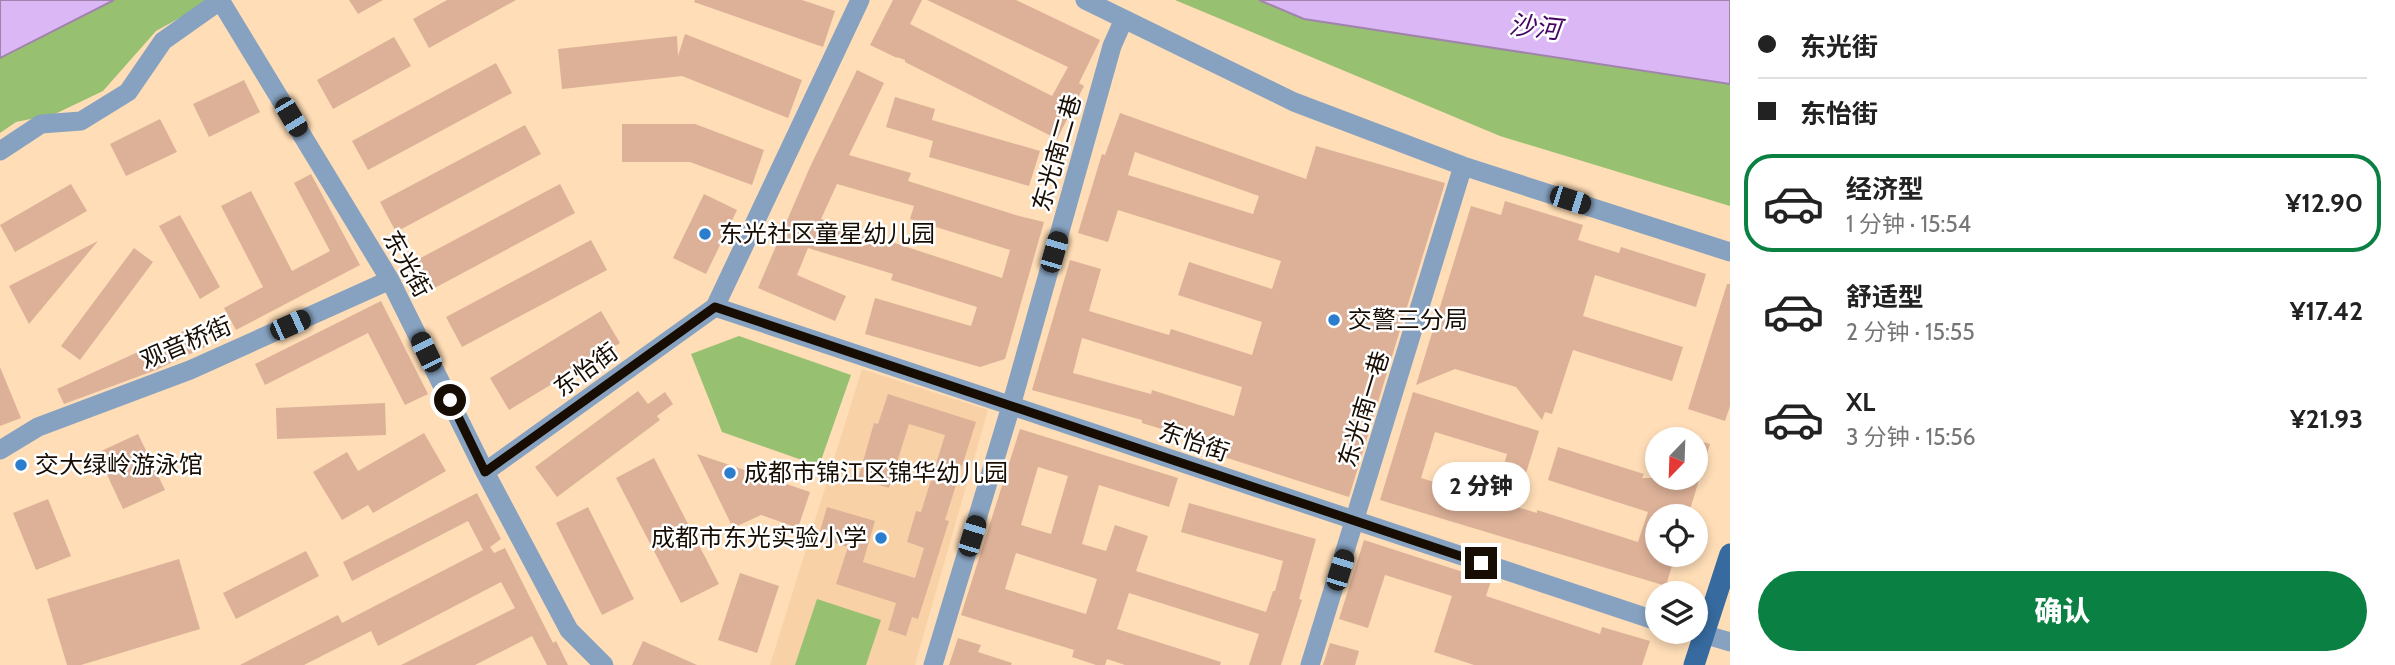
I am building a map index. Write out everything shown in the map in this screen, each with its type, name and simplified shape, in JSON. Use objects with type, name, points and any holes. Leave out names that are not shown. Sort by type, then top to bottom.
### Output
[{"type":"main road","points":[[1708,612],[1730,554]]},
{"type":"main road","points":[[1694,665],[1698,644]]},
{"type":"street","points":[[0,150],[41,124],[81,121],[128,92],[163,41],[221,0]]},
{"type":"street","name":"东光街","points":[[221,0],[390,280],[485,472],[569,629],[604,665]]},
{"type":"street","name":"东怡街","points":[[485,472],[715,307],[860,0]]},
{"type":"street","points":[[1084,0],[1294,102],[1463,166],[1730,252]]},
{"type":"street","name":"东光南二巷","points":[[933,665],[1011,406],[1112,46],[1124,19]]},
{"type":"street","name":"东光南一巷","points":[[1310,665],[1463,166]]},
{"type":"street","name":"观音桥街","points":[[0,450],[38,427],[190,370],[390,280]]},
{"type":"street","name":"东怡街","points":[[715,307],[1645,617]]},
{"type":"street","points":[[1708,635],[1730,642]]},
{"type":"shaded area","name":"成都市东光实验小学","points":[[862,369],[988,410],[915,665],[770,665]]},
{"type":"green space","points":[[0,0],[212,0],[156,31],[103,91],[55,114],[16,122],[0,133]]},
{"type":"green space","points":[[1175,0],[1730,0],[1730,206],[1500,136]]},
{"type":"green space","points":[[739,336],[851,375],[819,466],[722,432],[691,354]]},
{"type":"green space","points":[[817,599],[881,620],[866,665],[795,665]]},
{"type":"water","points":[[0,0],[114,0],[0,58]]},
{"type":"water","name":"沙河","points":[[1259,0],[1730,0],[1730,84],[1304,19]]},
{"type":"building","points":[[349,0],[383,0],[358,14]]},
{"type":"building","points":[[447,0],[516,0],[429,48],[413,19]]},
{"type":"building","points":[[802,0],[835,11],[823,47],[694,2]]},
{"type":"building","points":[[893,0],[922,0],[910,24],[1052,96],[1068,67],[927,0],[1016,0],[1100,40],[1079,83],[1084,86],[1057,139],[905,60],[870,45]]},
{"type":"building","points":[[685,34],[802,80],[788,118],[682,76],[562,89],[558,49],[677,36],[678,56]]},
{"type":"building","points":[[394,37],[411,66],[333,109],[317,80]]},
{"type":"building","points":[[496,63],[512,93],[368,170],[352,141]]},
{"type":"building","points":[[857,70],[884,83],[849,155],[911,173],[908,181],[1044,222],[1005,359],[980,367],[865,334],[875,298],[971,326],[977,307],[891,280],[893,274],[808,248],[797,275],[846,296],[835,321],[758,288],[810,167]],"holes":[[[837,184],[914,206],[910,219],[1010,250],[1002,278],[821,219]]]},
{"type":"building","points":[[244,80],[260,112],[209,137],[193,104]]},
{"type":"building","points":[[895,97],[935,109],[932,120],[1040,151],[1029,186],[929,157],[933,141],[886,127]]},
{"type":"building","points":[[1120,113],[1306,179],[1316,146],[1445,183],[1349,497],[1221,456],[1223,448],[1142,423],[1142,420],[1032,390],[1070,260],[1101,269],[1089,311],[1169,335],[1171,329],[1252,355],[1262,322],[1178,295],[1189,262],[1272,289],[1281,261],[1118,210],[1108,242],[1078,233],[1102,154],[1105,155]],"holes":[[[1135,152],[1259,196],[1253,214],[1128,175]],[[1082,338],[1242,387],[1234,416],[1152,390],[1151,394],[1073,373]]]},
{"type":"building","points":[[160,119],[177,152],[126,176],[110,144]]},
{"type":"building","points":[[622,124],[695,124],[764,150],[752,185],[690,162],[622,162]]},
{"type":"building","points":[[525,125],[541,154],[396,232],[380,202]]},
{"type":"building","points":[[311,174],[360,265],[236,330],[224,308],[263,287],[221,206],[251,191],[292,271],[330,251],[294,183]]},
{"type":"building","points":[[71,184],[87,211],[15,252],[0,225]]},
{"type":"building","points":[[560,184],[575,213],[431,290],[415,261]]},
{"type":"building","name":"东光社区童星幼儿园","points":[[704,194],[737,210],[706,274],[673,258]]},
{"type":"building","points":[[1505,201],[1583,225],[1578,240],[1619,253],[1621,247],[1706,274],[1696,307],[1595,275],[1583,316],[1683,347],[1672,381],[1573,350],[1552,414],[1545,412],[1542,420],[1516,387],[1455,369],[1416,385],[1471,206],[1501,215]]},
{"type":"building","points":[[180,215],[220,287],[200,299],[159,226]]},
{"type":"building","points":[[591,240],[607,270],[462,347],[446,317]]},
{"type":"building","points":[[98,241],[29,324],[9,286]]},
{"type":"building","points":[[134,248],[153,262],[80,360],[61,346]]},
{"type":"building","points":[[1727,284],[1730,284],[1730,406],[1725,421],[1688,409]]},
{"type":"building","points":[[381,301],[428,394],[405,405],[368,333],[265,385],[255,364]]},
{"type":"building","points":[[601,311],[620,343],[509,410],[490,378]]},
{"type":"building","points":[[197,325],[207,346],[156,370],[64,404],[57,389]]},
{"type":"building","points":[[0,367],[21,418],[0,426]]},
{"type":"building","points":[[638,391],[648,404],[665,392],[673,404],[657,416],[660,420],[557,497],[535,467]]},
{"type":"building","points":[[1413,392],[1539,431],[1523,483],[1501,476],[1507,454],[1435,432],[1421,478],[1537,513],[1537,510],[1638,542],[1645,521],[1645,567],[1672,567],[1667,581],[1649,581],[1380,500]]},
{"type":"building","points":[[888,394],[976,422],[918,619],[912,617],[906,636],[888,630],[896,603],[836,584],[848,547],[818,538],[827,507],[875,521],[863,562],[915,578],[924,548],[907,542],[916,511],[921,512],[945,435],[909,424],[889,488],[858,479],[874,423],[878,424]]},
{"type":"building","points":[[385,403],[386,435],[277,439],[276,408]]},
{"type":"building","points":[[1020,429],[1178,478],[1169,507],[1099,485],[1082,544],[1106,551],[1115,525],[1148,536],[1136,571],[1266,612],[1283,561],[1181,532],[1189,503],[1316,539],[1299,599],[1302,600],[1281,665],[1249,665],[1259,634],[1129,593],[1117,629],[1221,662],[1220,665],[1125,665],[1107,659],[1105,665],[1096,665],[1072,657],[1074,650],[961,615]],"holes":[[[1038,467],[1068,476],[1051,534],[1021,525]],[[1016,553],[1097,579],[1086,614],[1005,589]]]},
{"type":"building","points":[[424,433],[446,471],[373,513],[368,505],[342,520],[313,472],[347,452],[358,471]]},
{"type":"building","points":[[138,434],[165,490],[123,509],[97,453]]},
{"type":"building","points":[[1558,447],[1644,474],[1642,478],[1645,478],[1645,490],[1696,490],[1692,504],[1645,504],[1645,511],[1548,480]]},
{"type":"building","name":"成都市锦江区锦华幼儿园","points":[[697,454],[810,492],[798,528],[761,515],[733,528]]},
{"type":"building","points":[[654,458],[719,584],[681,603],[616,478]]},
{"type":"building","points":[[477,493],[501,539],[490,547],[494,553],[505,548],[553,643],[556,641],[568,665],[547,665],[532,636],[475,665],[401,665],[515,608],[501,582],[378,646],[371,631],[304,665],[240,665],[338,615],[342,623],[483,550],[468,521],[352,581],[343,562]]},
{"type":"building","points":[[48,499],[71,556],[36,570],[13,513]]},
{"type":"building","points":[[588,507],[634,599],[602,615],[556,523]]},
{"type":"building","points":[[1364,540],[1491,581],[1486,596],[1600,634],[1602,627],[1645,640],[1645,644],[1649,644],[1642,665],[1474,665],[1434,652],[1452,596],[1385,575],[1368,628],[1339,619]]},
{"type":"building","points":[[306,551],[319,576],[236,619],[223,593]]},
{"type":"building","points":[[179,559],[200,629],[81,665],[67,665],[47,599]]},
{"type":"building","points":[[740,573],[779,586],[757,653],[718,640]]},
{"type":"building","points":[[958,638],[981,645],[978,652],[1012,663],[949,665]]},
{"type":"building","points":[[643,641],[697,665],[632,665]]},
{"type":"building","points":[[1330,643],[1359,651],[1355,665],[1323,665]]},
{"type":"place","name":"东光社区童星幼儿园","points":[[705,234]]},
{"type":"place","name":"交警三分局","points":[[1334,320]]},
{"type":"place","name":"交大绿岭游泳馆","points":[[21,465]]},
{"type":"place","name":"成都市锦江区锦华幼儿园","points":[[730,473]]},
{"type":"place","name":"成都市东光实验小学","points":[[881,538]]},
{"type":"route","points":[[450,400],[485,472],[715,307],[1481,563]]}]
